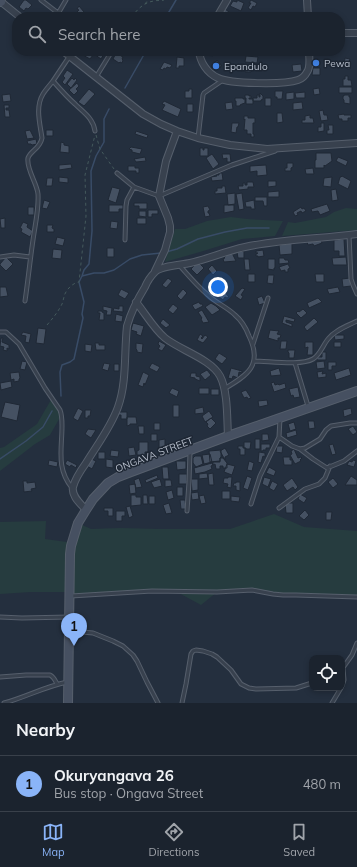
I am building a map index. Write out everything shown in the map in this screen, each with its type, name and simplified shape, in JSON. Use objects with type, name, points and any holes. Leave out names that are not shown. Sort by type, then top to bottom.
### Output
[{"type":"street","points":[[220,12],[227,0]]},
{"type":"street","points":[[307,0],[308,12]]},
{"type":"street","points":[[0,1],[14,12]]},
{"type":"street","points":[[345,33],[357,33]]},
{"type":"street","points":[[73,56],[96,77],[143,114],[177,131],[198,138],[240,147],[267,149],[357,143]]},
{"type":"street","points":[[200,56],[202,64],[211,73],[223,80],[249,83],[285,82],[298,80],[309,71],[309,56]]},
{"type":"street","points":[[86,510],[74,496],[72,489],[82,468],[108,428],[118,408],[122,394],[127,326],[136,302],[155,271],[165,250],[170,232],[170,226],[159,196],[166,161],[177,131]]},
{"type":"street","points":[[155,271],[166,267],[180,266],[244,247],[357,234]]},
{"type":"street","points":[[136,302],[162,334],[169,340],[204,361],[215,369],[220,376],[224,389],[228,436]]},
{"type":"street","name":"ONGAVA STREET","points":[[68,703],[68,631],[71,546],[76,529],[86,510],[99,492],[108,483],[118,477],[228,436],[357,391]]},
{"type":"lane","points":[[41,0],[57,12]]},
{"type":"lane","points":[[59,12],[66,0]]},
{"type":"lane","points":[[25,301],[38,198],[36,185],[30,169],[28,158],[38,147],[42,138],[39,104],[44,93],[70,56]]},
{"type":"lane","points":[[96,77],[109,56]]},
{"type":"lane","points":[[198,138],[203,95],[223,80]]},
{"type":"lane","points":[[53,81],[90,119],[94,124],[96,131]]},
{"type":"lane","points":[[117,173],[134,187],[159,196],[232,164],[282,148]]},
{"type":"lane","points":[[125,240],[127,200],[134,187]]},
{"type":"lane","points":[[349,235],[351,279],[357,294]]},
{"type":"lane","points":[[0,257],[14,255],[30,257]]},
{"type":"lane","points":[[180,266],[207,295],[237,316],[253,344],[254,361],[247,373],[224,389]]},
{"type":"lane","points":[[253,344],[268,298]]},
{"type":"lane","points":[[254,361],[295,363],[310,360],[315,358],[328,338],[357,322]]},
{"type":"lane","points":[[0,332],[6,332],[19,344],[62,414],[61,464],[66,481],[72,489]]},
{"type":"lane","points":[[295,363],[309,408]]},
{"type":"lane","points":[[251,504],[260,476],[280,437],[280,418]]},
{"type":"lane","points":[[300,449],[305,448],[320,439],[326,430],[331,426],[357,423]]},
{"type":"lane","points":[[280,437],[327,468],[344,461],[357,451]]},
{"type":"lane","points":[[187,512],[190,450]]},
{"type":"lane","points":[[279,508],[305,489],[319,484],[325,478],[330,466]]},
{"type":"lane","points":[[69,596],[152,591],[217,592],[252,590],[283,595],[357,597]]},
{"type":"lane","points":[[0,617],[69,617]]},
{"type":"lane","points":[[68,631],[93,633],[123,646],[137,661],[158,703]]},
{"type":"lane","points":[[345,665],[352,655],[357,642]]},
{"type":"lane","points":[[182,703],[191,654],[196,650],[203,651],[217,657],[231,670],[241,684],[249,688],[296,688],[309,684]]},
{"type":"lane","points":[[0,677],[50,675],[55,678],[57,684]]},
{"type":"lane","points":[[4,703],[17,700],[57,684],[68,682]]},
{"type":"lane","points":[[332,703],[340,691]]},
{"type":"path","points":[[135,12],[148,0]]},
{"type":"path","points":[[144,4],[152,1],[164,0]]},
{"type":"path","points":[[96,131],[100,149],[117,173]]},
{"type":"path","points":[[47,325],[64,301],[64,297],[72,284],[79,282],[86,216],[85,175],[96,131]]},
{"type":"green space","points":[[346,208],[357,209],[357,230],[282,236],[288,222],[295,223],[326,217],[334,212]]},
{"type":"green space","points":[[231,217],[283,221],[275,236],[242,239],[165,262],[175,229],[185,229],[207,221]]},
{"type":"green space","points":[[52,398],[62,414],[50,435],[35,444],[0,471],[0,448],[4,447],[37,424]]},
{"type":"green space","points":[[274,514],[304,527],[357,531],[357,597],[283,595],[252,590],[217,592],[201,605],[177,592],[152,591],[69,596],[70,554],[78,523],[91,529],[230,529]]},
{"type":"green space","points":[[46,521],[45,539],[67,542],[66,592],[0,594],[0,522]]},
{"type":"building","points":[[24,0],[32,5],[24,11],[19,7]]},
{"type":"building","points":[[237,0],[244,3],[241,11],[230,6],[233,1],[237,2]]},
{"type":"building","points":[[251,0],[257,3],[251,10],[248,8]]},
{"type":"building","points":[[79,6],[84,12],[77,12],[79,10],[77,9]]},
{"type":"building","points":[[85,56],[92,56],[90,59]]},
{"type":"building","points":[[114,56],[123,57],[122,63],[119,63],[113,59]]},
{"type":"building","points":[[246,56],[258,57],[257,63],[245,62]]},
{"type":"building","points":[[177,57],[184,58],[184,66],[179,66],[179,68],[176,68]]},
{"type":"building","points":[[345,58],[350,59],[350,69],[347,69],[347,66],[344,66]]},
{"type":"building","points":[[217,60],[222,66],[217,69],[213,64]]},
{"type":"building","points":[[164,62],[172,65],[170,68],[167,67],[163,70],[160,69]]},
{"type":"building","points":[[301,64],[302,71],[293,72],[292,65]]},
{"type":"building","points":[[246,65],[254,66],[254,69],[252,69],[251,72],[245,72]]},
{"type":"building","points":[[313,68],[320,68],[320,75],[312,75]]},
{"type":"building","points":[[67,70],[73,74],[65,85],[62,82],[65,78],[63,76]]},
{"type":"building","points":[[345,76],[348,76],[348,80],[351,80],[352,86],[343,86],[343,79],[345,79]]},
{"type":"building","points":[[72,78],[77,80],[71,88],[67,84]]},
{"type":"building","points":[[77,83],[79,86],[76,89],[78,91],[74,95],[69,90]]},
{"type":"building","points":[[339,87],[352,87],[352,93],[339,93]]},
{"type":"building","points":[[319,88],[320,94],[314,95],[313,89]]},
{"type":"building","points":[[89,89],[95,94],[84,106],[78,102]]},
{"type":"building","points":[[189,89],[192,89],[192,98],[185,98],[185,91],[189,91]]},
{"type":"building","points":[[275,91],[283,91],[282,99],[277,99],[277,97],[275,97]]},
{"type":"building","points":[[294,92],[294,99],[286,100],[286,93]]},
{"type":"building","points":[[305,92],[305,98],[296,98],[295,93]]},
{"type":"building","points":[[260,93],[263,96],[263,99],[261,101],[253,101],[253,98],[257,98],[257,95],[260,97]]},
{"type":"building","points":[[10,94],[11,101],[3,102],[2,95]]},
{"type":"building","points":[[245,95],[251,96],[249,99],[253,99],[253,104],[246,104]]},
{"type":"building","points":[[344,95],[349,95],[350,104],[344,103]]},
{"type":"building","points":[[235,98],[245,99],[245,103],[240,106],[236,106]]},
{"type":"building","points":[[265,98],[271,98],[271,106],[265,106]]},
{"type":"building","points":[[164,101],[181,109],[178,117],[162,110],[165,105],[162,104]]},
{"type":"building","points":[[232,102],[233,109],[226,110],[225,103]]},
{"type":"building","points":[[302,102],[303,109],[293,110],[293,103]]},
{"type":"building","points":[[187,104],[193,104],[193,112],[187,112]]},
{"type":"building","points":[[4,105],[9,105],[9,108],[6,108],[6,110],[9,110],[10,117],[5,117]]},
{"type":"building","points":[[323,110],[324,115],[327,115],[328,120],[321,121],[319,111]]},
{"type":"building","points":[[277,113],[282,113],[283,122],[277,123]]},
{"type":"building","points":[[310,115],[310,118],[313,118],[314,123],[302,123],[302,120],[305,120],[305,116]]},
{"type":"building","points":[[338,115],[351,115],[351,118],[348,118],[348,121],[342,121],[342,119],[339,119]]},
{"type":"building","points":[[244,116],[248,116],[248,118],[255,118],[255,123],[253,123],[254,137],[251,137],[251,134],[247,134],[247,130],[244,130]]},
{"type":"building","points":[[232,123],[239,123],[236,133],[231,132]]},
{"type":"building","points":[[321,123],[324,123],[324,131],[318,132],[318,127],[321,127]]},
{"type":"building","points":[[328,125],[333,125],[333,134],[327,134],[327,130],[329,130]]},
{"type":"building","points":[[30,130],[34,138],[27,139],[25,131]]},
{"type":"building","points":[[46,130],[53,130],[53,136],[46,136]]},
{"type":"building","points":[[136,131],[148,135],[147,138],[135,134]]},
{"type":"building","points":[[36,139],[37,144],[28,144],[27,141]]},
{"type":"building","points":[[61,142],[64,143],[64,145],[69,146],[69,153],[60,152]]},
{"type":"building","points":[[131,147],[142,149],[140,154],[132,152],[132,150],[129,149]]},
{"type":"building","points":[[200,148],[203,148],[204,150],[204,148],[208,148],[208,156],[200,156]]},
{"type":"building","points":[[316,153],[331,153],[332,161],[325,166],[324,165],[324,168],[315,168]]},
{"type":"building","points":[[212,154],[219,164],[213,169],[206,158]]},
{"type":"building","points":[[222,154],[230,154],[231,162],[227,162],[227,158],[223,159]]},
{"type":"building","points":[[145,157],[146,161],[136,162],[134,159]]},
{"type":"building","points":[[338,157],[348,161],[346,166],[336,161]]},
{"type":"building","points":[[287,163],[293,163],[291,171],[285,171],[285,168],[287,168]]},
{"type":"building","points":[[71,164],[72,168],[59,170],[59,165]]},
{"type":"building","points":[[266,165],[267,175],[257,176],[257,171],[250,172],[250,166]]},
{"type":"building","points":[[128,166],[135,166],[135,168],[139,168],[139,173],[136,173],[136,171],[128,171]]},
{"type":"building","points":[[313,168],[314,174],[306,174],[305,169]]},
{"type":"building","points":[[219,173],[222,173],[223,180],[212,181],[211,177],[219,175]]},
{"type":"building","points":[[342,176],[351,181],[348,189],[338,184],[340,177]]},
{"type":"building","points":[[59,177],[68,178],[68,183],[59,182]]},
{"type":"building","points":[[332,177],[331,187],[323,186],[324,178]]},
{"type":"building","points":[[47,178],[53,178],[52,186],[46,186]]},
{"type":"building","points":[[268,181],[276,181],[276,186],[268,187]]},
{"type":"building","points":[[247,182],[253,182],[254,187],[239,190],[238,186],[243,186],[243,183],[247,185]]},
{"type":"building","points":[[222,186],[225,186],[226,193],[215,194],[217,188],[222,188]]},
{"type":"building","points":[[112,187],[120,189],[116,203],[108,200]]},
{"type":"building","points":[[336,189],[338,200],[332,201],[331,190]]},
{"type":"building","points":[[279,191],[279,197],[268,197],[268,192]]},
{"type":"building","points":[[235,193],[235,204],[228,205],[227,194]]},
{"type":"building","points":[[242,193],[244,209],[239,210],[236,194]]},
{"type":"building","points":[[255,197],[267,197],[267,206],[264,206],[263,201],[255,201]]},
{"type":"building","points":[[44,200],[50,202],[47,209],[42,208]]},
{"type":"building","points":[[254,200],[255,209],[246,207],[245,202]]},
{"type":"building","points":[[134,203],[147,203],[147,209],[139,209],[139,206],[134,206]]},
{"type":"building","points":[[327,204],[330,211],[320,215],[318,211],[312,212],[311,209]]},
{"type":"building","points":[[109,205],[123,205],[123,209],[119,209],[119,212],[109,212]]},
{"type":"building","points":[[224,205],[234,205],[234,211],[224,213]]},
{"type":"building","points":[[208,206],[210,210],[208,213],[210,216],[205,217],[203,207]]},
{"type":"building","points":[[28,207],[34,207],[34,215],[28,215]]},
{"type":"building","points":[[301,207],[306,211],[302,213],[301,211],[295,216],[293,212]]},
{"type":"building","points":[[148,210],[158,210],[158,214],[152,214],[152,217],[148,217]]},
{"type":"building","points":[[139,211],[146,211],[146,217],[139,216]]},
{"type":"building","points":[[5,218],[5,228],[1,228],[0,219]]},
{"type":"building","points":[[137,218],[146,218],[146,224],[137,224]]},
{"type":"building","points":[[111,221],[118,222],[117,229],[110,228]]},
{"type":"building","points":[[23,222],[28,224],[27,227],[33,231],[30,237],[21,232],[22,229],[20,228]]},
{"type":"building","points":[[47,225],[53,225],[52,228],[54,229],[54,232],[47,232]]},
{"type":"building","points":[[57,237],[65,239],[63,246],[55,244]]},
{"type":"building","points":[[320,238],[322,243],[314,246],[313,244],[308,245],[307,242]]},
{"type":"building","points":[[344,239],[345,256],[339,256],[339,251],[334,251],[334,240]]},
{"type":"building","points":[[292,243],[292,254],[280,255],[279,245]]},
{"type":"building","points":[[107,248],[114,248],[114,257],[107,257]]},
{"type":"building","points":[[53,249],[62,250],[61,259],[52,258]]},
{"type":"building","points":[[263,250],[264,256],[256,256],[258,253],[256,253],[256,251]]},
{"type":"building","points":[[244,251],[244,258],[238,258],[237,252]]},
{"type":"building","points":[[232,253],[236,261],[224,262],[223,259],[225,256]]},
{"type":"building","points":[[6,257],[13,264],[6,271],[0,264]]},
{"type":"building","points":[[346,257],[347,265],[333,265],[332,258]]},
{"type":"building","points":[[279,258],[288,260],[289,263],[279,264]]},
{"type":"building","points":[[244,259],[249,259],[250,270],[245,270]]},
{"type":"building","points":[[268,259],[275,259],[274,270],[268,269]]},
{"type":"building","points":[[198,262],[204,268],[197,275],[191,269]]},
{"type":"building","points":[[288,264],[290,268],[288,269],[288,272],[285,272],[285,270],[281,271],[279,267]]},
{"type":"building","points":[[212,265],[217,271],[213,275],[208,269]]},
{"type":"building","points":[[248,274],[255,274],[255,282],[248,282]]},
{"type":"building","points":[[315,274],[324,274],[324,282],[316,282]]},
{"type":"building","points":[[268,275],[274,275],[273,284],[267,283]]},
{"type":"building","points":[[168,278],[172,281],[166,288],[162,285]]},
{"type":"building","points":[[350,278],[351,286],[343,287],[342,279]]},
{"type":"building","points":[[0,287],[6,287],[8,296],[0,297]]},
{"type":"building","points":[[338,287],[340,292],[329,294],[327,289]]},
{"type":"building","points":[[242,288],[245,289],[241,295],[243,296],[241,300],[235,296]]},
{"type":"building","points":[[121,289],[129,293],[125,299],[118,295]]},
{"type":"building","points":[[183,289],[187,293],[181,300],[177,296]]},
{"type":"building","points":[[222,289],[229,297],[225,297],[223,300],[217,295]]},
{"type":"building","points":[[262,296],[265,303],[259,305],[257,298]]},
{"type":"building","points":[[318,298],[322,302],[309,308],[307,303]]},
{"type":"building","points":[[199,302],[203,306],[195,310],[192,305]]},
{"type":"building","points":[[211,303],[220,310],[212,315],[205,307]]},
{"type":"building","points":[[173,304],[178,308],[173,314],[168,310]]},
{"type":"building","points":[[103,306],[112,308],[111,315],[106,315],[107,311],[103,310]]},
{"type":"building","points":[[119,306],[123,306],[123,312],[113,311],[114,308],[119,309]]},
{"type":"building","points":[[303,309],[307,313],[301,318],[296,313]]},
{"type":"building","points":[[202,310],[209,322],[203,323],[198,312]]},
{"type":"building","points":[[98,311],[102,311],[104,313],[104,320],[99,320],[100,313],[98,313]]},
{"type":"building","points":[[116,314],[123,316],[122,322],[115,321]]},
{"type":"building","points":[[284,316],[295,319],[294,322],[286,320],[286,322],[292,324],[292,327],[282,323]]},
{"type":"building","points":[[314,318],[318,322],[307,331],[304,327]]},
{"type":"building","points":[[163,319],[170,325],[166,328],[160,323]]},
{"type":"building","points":[[133,323],[144,326],[141,336],[136,334],[137,332],[131,330]]},
{"type":"building","points":[[38,328],[46,329],[44,344],[36,343]]},
{"type":"building","points":[[270,330],[279,331],[277,334],[281,335],[280,338],[278,338],[278,341],[268,338]]},
{"type":"building","points":[[23,332],[31,334],[29,343],[25,342],[26,336],[21,335]]},
{"type":"building","points":[[200,334],[203,336],[201,338],[202,339],[205,335],[208,337],[203,343],[197,340]]},
{"type":"building","points":[[334,335],[344,335],[344,339],[335,340]]},
{"type":"building","points":[[1,338],[3,338],[2,342],[9,345],[9,349],[7,348],[7,351],[3,350],[4,347],[0,346]]},
{"type":"building","points":[[159,341],[166,345],[162,351],[158,349],[160,346],[158,344]]},
{"type":"building","points":[[281,341],[287,341],[286,349],[280,349]]},
{"type":"building","points":[[305,342],[313,342],[313,355],[307,355],[308,347],[305,348]]},
{"type":"building","points":[[334,342],[341,342],[341,347],[334,347]]},
{"type":"building","points":[[95,343],[105,345],[105,350],[96,350]]},
{"type":"building","points":[[136,343],[143,344],[142,353],[137,352]]},
{"type":"building","points":[[85,344],[92,345],[91,352],[85,351]]},
{"type":"building","points":[[288,350],[295,350],[294,358],[289,358]]},
{"type":"building","points":[[322,352],[326,352],[326,360],[317,360],[317,357],[322,357]]},
{"type":"building","points":[[219,353],[227,358],[222,364],[215,359]]},
{"type":"building","points":[[22,361],[27,362],[25,370],[20,369]]},
{"type":"building","points":[[324,361],[325,368],[317,369],[316,362]]},
{"type":"building","points":[[328,362],[336,362],[336,366],[332,366],[332,370],[328,370]]},
{"type":"building","points":[[104,363],[110,364],[108,371],[102,369]]},
{"type":"building","points":[[152,363],[160,367],[157,372],[149,368]]},
{"type":"building","points":[[114,364],[119,364],[119,371],[114,371]]},
{"type":"building","points":[[231,368],[242,371],[242,373],[239,372],[238,378],[233,376],[232,379],[228,378]]},
{"type":"building","points":[[279,368],[281,375],[271,376],[270,371]]},
{"type":"building","points":[[349,368],[351,375],[336,380],[334,373]]},
{"type":"building","points":[[207,370],[211,375],[205,380],[200,374]]},
{"type":"building","points":[[323,371],[322,374],[326,373],[326,377],[318,378],[317,372]]},
{"type":"building","points":[[19,372],[19,381],[14,382],[14,379],[11,380],[10,373]]},
{"type":"building","points":[[143,372],[149,375],[143,387],[138,385]]},
{"type":"building","points":[[191,373],[196,373],[196,376],[200,377],[200,381],[190,377]]},
{"type":"building","points":[[11,381],[12,387],[1,390],[0,383]]},
{"type":"building","points":[[274,382],[275,385],[285,383],[286,388],[274,392],[271,383]]},
{"type":"building","points":[[298,387],[300,397],[294,398],[293,395],[291,396],[289,389]]},
{"type":"building","points":[[172,388],[179,391],[177,397],[169,393]]},
{"type":"building","points":[[199,388],[209,388],[209,394],[199,394]]},
{"type":"building","points":[[211,389],[219,389],[219,395],[211,395]]},
{"type":"building","points":[[246,390],[251,398],[244,398],[241,392]]},
{"type":"building","points":[[267,400],[268,405],[259,407],[258,401]]},
{"type":"building","points":[[5,402],[20,405],[17,421],[1,417]]},
{"type":"building","points":[[173,405],[179,405],[179,417],[173,417]]},
{"type":"building","points":[[203,407],[204,413],[195,414],[195,409]]},
{"type":"building","points":[[78,408],[83,411],[78,421],[73,418]]},
{"type":"building","points":[[351,408],[352,414],[344,417],[343,410]]},
{"type":"building","points":[[85,410],[91,410],[88,418],[85,418]]},
{"type":"building","points":[[209,411],[213,417],[205,422],[202,416]]},
{"type":"building","points":[[117,412],[127,412],[127,419],[121,419],[121,415],[117,415]]},
{"type":"building","points":[[127,417],[136,417],[137,424],[130,424],[127,426]]},
{"type":"building","points":[[211,418],[216,423],[210,429],[206,422]]},
{"type":"building","points":[[308,421],[314,421],[315,428],[309,429]]},
{"type":"building","points":[[294,422],[296,429],[290,431],[288,424]]},
{"type":"building","points":[[154,423],[160,423],[160,430],[154,430]]},
{"type":"building","points":[[138,426],[144,426],[144,434],[139,434]]},
{"type":"building","points":[[353,426],[357,432],[353,435],[348,429]]},
{"type":"building","points":[[88,429],[96,430],[91,438],[85,434]]},
{"type":"building","points":[[296,430],[297,435],[287,438],[286,433]]},
{"type":"building","points":[[151,434],[157,434],[157,441],[151,441]]},
{"type":"building","points":[[262,434],[268,434],[269,440],[262,441]]},
{"type":"building","points":[[165,439],[165,447],[159,448],[159,440]]},
{"type":"building","points":[[255,439],[260,439],[260,449],[255,449]]},
{"type":"building","points":[[139,442],[148,442],[148,452],[145,452],[145,455],[137,455],[137,451],[139,450]]},
{"type":"building","points":[[244,442],[251,442],[250,449],[244,448]]},
{"type":"building","points":[[261,444],[270,444],[270,448],[266,448],[266,450],[261,451]]},
{"type":"building","points":[[333,444],[336,454],[332,455],[329,445]]},
{"type":"building","points":[[238,446],[243,446],[243,448],[245,448],[245,455],[240,455],[240,449],[238,449]]},
{"type":"building","points":[[277,446],[283,446],[282,453],[276,452]]},
{"type":"building","points":[[134,447],[136,455],[129,456],[128,448]]},
{"type":"building","points":[[225,448],[229,455],[225,457],[225,460],[220,451]]},
{"type":"building","points":[[294,449],[298,458],[302,458],[300,460],[301,461],[295,464],[290,455],[292,454],[291,451]]},
{"type":"building","points":[[111,450],[119,451],[118,457],[110,456]]},
{"type":"building","points":[[221,450],[220,461],[210,462],[209,451]]},
{"type":"building","points":[[98,452],[105,452],[105,459],[98,459]]},
{"type":"building","points":[[259,452],[265,453],[265,457],[263,456],[261,463],[258,462]]},
{"type":"building","points":[[210,454],[212,462],[204,464],[202,455]]},
{"type":"building","points":[[195,456],[201,456],[203,464],[196,467],[193,463],[193,458]]},
{"type":"building","points":[[283,457],[290,457],[290,460],[292,460],[292,465],[284,465]]},
{"type":"building","points":[[89,458],[96,461],[92,469],[87,466]]},
{"type":"building","points":[[220,458],[223,458],[227,463],[227,468],[220,466],[220,469],[216,469],[215,464],[213,465],[213,462],[220,462]]},
{"type":"building","points":[[106,459],[113,460],[113,468],[106,467]]},
{"type":"building","points":[[49,460],[58,462],[57,467],[48,465]]},
{"type":"building","points":[[67,460],[77,465],[76,468],[65,464]]},
{"type":"building","points":[[353,460],[356,461],[354,467],[347,465],[349,461],[352,462]]},
{"type":"building","points":[[176,461],[186,461],[186,469],[177,470]]},
{"type":"building","points":[[249,461],[254,463],[252,471],[247,470]]},
{"type":"building","points":[[212,463],[212,469],[195,474],[194,468]]},
{"type":"building","points":[[227,464],[235,466],[232,475],[224,472]]},
{"type":"building","points":[[162,467],[168,467],[169,479],[163,479]]},
{"type":"building","points":[[269,467],[276,471],[274,476],[266,473]]},
{"type":"building","points":[[207,473],[208,478],[199,479],[199,474]]},
{"type":"building","points":[[213,473],[214,485],[209,485],[208,474]]},
{"type":"building","points":[[179,474],[187,474],[187,484],[179,484]]},
{"type":"building","points":[[157,475],[158,478],[146,483],[145,480]]},
{"type":"building","points":[[247,476],[252,478],[248,490],[243,488]]},
{"type":"building","points":[[351,476],[357,480],[357,485],[345,485]]},
{"type":"building","points":[[232,477],[231,488],[227,487],[228,484],[223,483],[224,478]]},
{"type":"building","points":[[264,477],[271,479],[268,487],[262,484]]},
{"type":"building","points":[[139,478],[142,487],[136,488],[134,480]]},
{"type":"building","points":[[292,478],[298,487],[295,490],[293,487],[287,491],[283,485]]},
{"type":"building","points":[[333,478],[338,484],[333,488],[328,482]]},
{"type":"building","points":[[160,479],[162,486],[154,488],[151,482]]},
{"type":"building","points":[[191,479],[198,479],[198,490],[192,491]]},
{"type":"building","points":[[165,480],[171,480],[172,486],[165,487]]},
{"type":"building","points":[[23,481],[27,481],[27,483],[35,482],[36,488],[31,489],[32,491],[24,492]]},
{"type":"building","points":[[272,481],[278,484],[274,491],[269,488]]},
{"type":"building","points":[[236,482],[240,482],[240,491],[236,490],[236,486],[233,486]]},
{"type":"building","points":[[135,484],[136,493],[130,494],[129,485]]},
{"type":"building","points":[[177,487],[183,487],[183,496],[177,496]]},
{"type":"building","points":[[172,490],[174,498],[168,500],[166,492]]},
{"type":"building","points":[[222,491],[230,491],[230,499],[222,499]]},
{"type":"building","points":[[198,492],[199,499],[192,500],[191,493]]},
{"type":"building","points":[[300,494],[307,498],[304,503],[298,499]]},
{"type":"building","points":[[131,495],[141,497],[141,505],[131,506]]},
{"type":"building","points":[[143,495],[147,495],[148,504],[143,504]]},
{"type":"building","points":[[204,495],[206,503],[201,504],[199,496]]},
{"type":"building","points":[[149,496],[155,496],[155,504],[149,504]]},
{"type":"building","points":[[231,496],[240,497],[239,502],[231,501]]},
{"type":"building","points":[[180,500],[185,500],[186,509],[181,509]]},
{"type":"building","points":[[169,503],[172,513],[166,514],[163,505]]},
{"type":"building","points":[[285,503],[293,503],[293,513],[286,513]]},
{"type":"building","points":[[130,506],[133,516],[129,518],[126,507]]},
{"type":"building","points":[[104,508],[113,508],[113,516],[108,516],[108,511],[104,511]]},
{"type":"building","points":[[305,510],[309,515],[304,520],[299,516]]},
{"type":"building","points":[[116,511],[125,511],[125,516],[122,516],[122,521],[116,521]]},
{"type":"building","points":[[326,512],[332,512],[331,520],[326,520]]},
{"type":"waterway","points":[[169,12],[176,0]]},
{"type":"waterway","points":[[125,88],[143,56]]},
{"type":"waterway","points":[[61,396],[60,372],[62,365],[74,359],[83,318],[82,314],[84,302],[79,282],[84,270],[89,264],[92,231],[91,171],[96,156],[104,142],[104,119],[109,109]]},
{"type":"waterway","points":[[166,252],[177,249],[198,239],[225,232],[247,228],[269,228]]},
{"type":"waterway","points":[[82,276],[114,270],[130,259],[142,255],[161,253]]},
{"type":"waterway","points":[[0,459],[43,427],[52,411]]},
{"type":"place","name":"Pewa","points":[[316,63]]},
{"type":"place","name":"Epandulo","points":[[216,66]]},
{"type":"place","name":"Okuryangava 26","points":[[74,646]]}]
